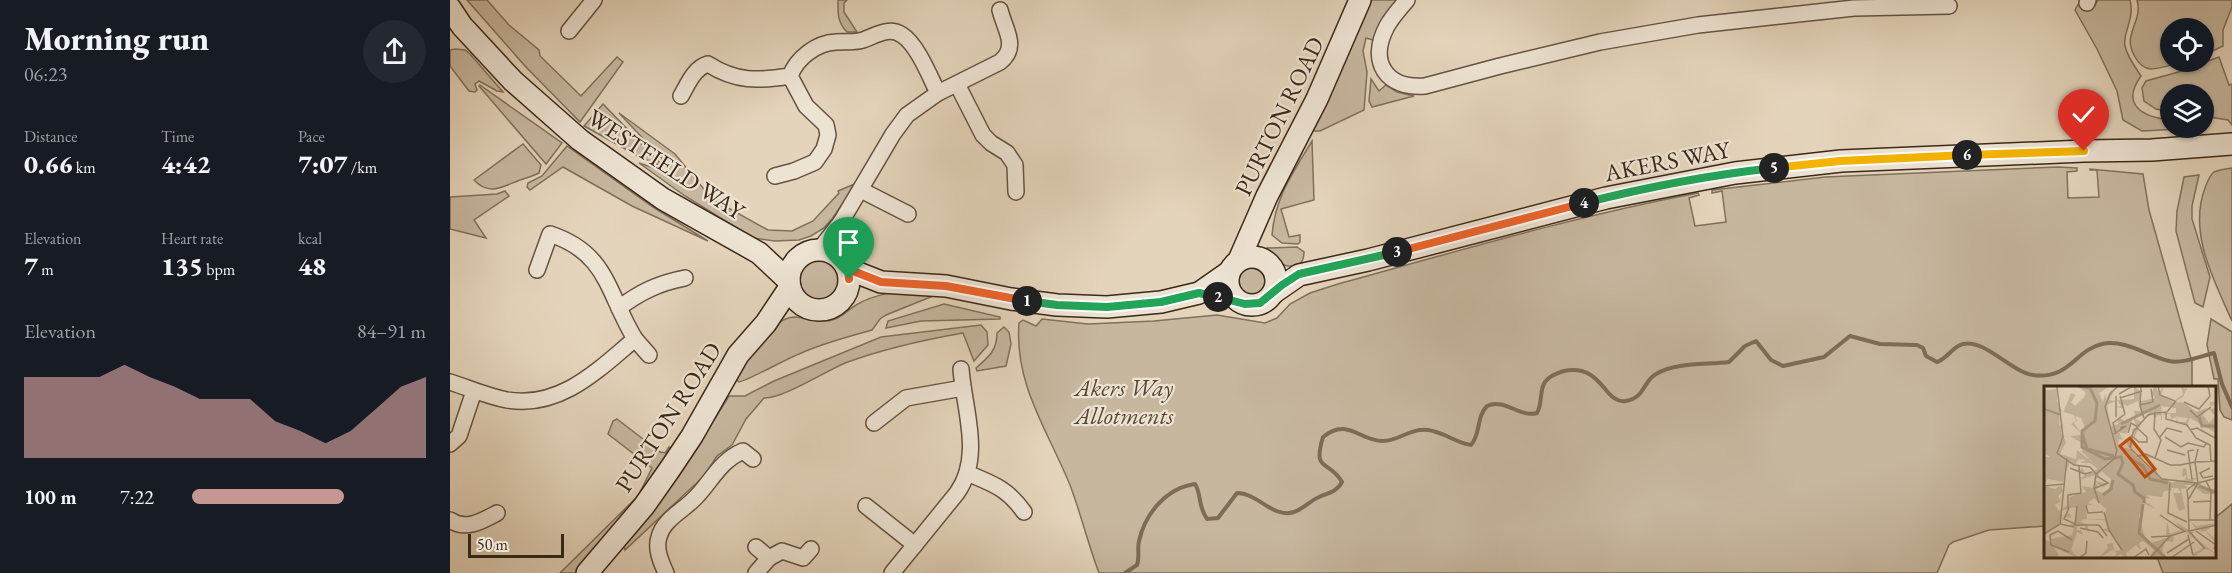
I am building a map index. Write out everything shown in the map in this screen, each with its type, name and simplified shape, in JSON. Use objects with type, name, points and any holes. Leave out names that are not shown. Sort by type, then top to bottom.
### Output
[{"type":"main road","name":"PURTON ROAD","points":[[1234,266],[1317,99],[1357,1]]},
{"type":"main road","name":"WESTFIELD WAY","points":[[450,8],[456,31],[579,140],[663,199],[759,253],[790,284]]},
{"type":"main road","name":"AKERS WAY","points":[[1273,293],[1299,274],[1368,260],[1606,198],[1735,172],[1840,161],[2152,150],[2232,144]]},
{"type":"main road","name":"PURTON ROAD","points":[[1257,221],[1268,264]]},
{"type":"main road","name":"WESTFIELD WAY","points":[[759,253],[811,252]]},
{"type":"main road","points":[[881,282],[823,310],[804,306],[796,299],[790,284],[792,266],[811,252],[832,252],[844,264],[881,282],[946,286],[1022,301],[1084,307],[1143,304],[1199,293],[1253,305],[1260,303],[1273,293],[1276,277],[1268,264],[1254,256],[1234,266],[1199,293]]},
{"type":"main road","points":[[842,300],[849,285],[844,264]]},
{"type":"main road","name":"AKERS WAY","points":[[1268,264],[1299,274]]},
{"type":"main road","points":[[1234,266],[1228,288],[1238,300]]},
{"type":"main road","name":"PURTON ROAD","points":[[590,572],[644,506],[670,469],[738,355],[766,323],[790,284]]},
{"type":"main road","name":"PURTON ROAD","points":[[766,323],[804,306]]},
{"type":"street","points":[[569,31],[594,0]]},
{"type":"street","points":[[1407,0],[1388,25],[1380,45],[1379,56],[1383,70],[1398,83],[1416,87],[1579,47],[1649,33],[1854,4],[1949,6]]},
{"type":"street","points":[[811,252],[842,222],[899,124],[907,115],[938,93],[1000,62],[1009,55],[1011,46],[1000,10]]},
{"type":"street","points":[[790,76],[796,64],[805,55],[824,45],[834,42],[855,42],[884,32],[898,32],[909,40],[938,93]]},
{"type":"street","points":[[681,96],[695,72],[708,64],[744,80],[790,76]]},
{"type":"street","points":[[776,176],[816,162],[824,149],[828,135],[826,125],[806,106],[790,76]]},
{"type":"street","points":[[957,84],[983,135],[1007,153],[1015,165],[1016,192]]},
{"type":"street","points":[[861,190],[908,214]]},
{"type":"street","points":[[842,222],[844,264]]},
{"type":"street","points":[[537,270],[550,234],[583,250],[599,267],[635,339],[649,355]]},
{"type":"street","points":[[619,308],[645,290],[668,281],[685,278]]},
{"type":"street","points":[[450,382],[507,400],[524,402],[541,400],[571,389],[635,339]]},
{"type":"street","points":[[892,573],[957,493],[967,473],[971,440],[961,369]]},
{"type":"street","points":[[874,423],[906,398],[963,388]]},
{"type":"street","points":[[450,444],[459,436],[474,391]]},
{"type":"street","points":[[666,573],[658,539],[666,524],[697,497],[720,466],[732,456],[742,451],[753,459]]},
{"type":"street","points":[[967,473],[1002,487],[1024,512]]},
{"type":"street","points":[[866,506],[915,545]]},
{"type":"street","points":[[450,520],[456,525],[467,526],[497,513]]},
{"type":"street","points":[[756,547],[769,558]]},
{"type":"street","points":[[756,573],[769,558],[782,550],[803,558],[812,549]]},
{"type":"green space","points":[[467,0],[487,0],[509,25],[539,50],[540,56],[581,96],[617,57],[623,62],[580,122],[525,66]]},
{"type":"green space","points":[[838,0],[847,0],[844,3],[844,12],[857,32],[847,32],[841,25]]},
{"type":"green space","points":[[1369,0],[1400,0],[1376,41],[1366,38],[1363,51],[1367,72],[1364,110],[1320,131],[1311,131]]},
{"type":"green space","points":[[2098,0],[2130,0],[2131,14],[2125,36],[2125,46],[2141,76],[2135,86],[2134,102],[2143,112],[2160,118],[2160,130],[2142,131],[2123,120],[2117,91],[2075,10],[2080,1],[2093,8]]},
{"type":"green space","points":[[2137,0],[2232,0],[2232,7],[2223,30],[2223,46],[2214,50],[2214,18],[2160,18],[2160,68],[2146,68],[2135,56],[2130,41],[2138,14]]},
{"type":"green space","points":[[450,50],[465,50],[470,54],[503,92],[479,81],[475,84],[477,90],[475,92],[469,91],[450,66]]},
{"type":"green space","points":[[2219,57],[2229,85],[2232,84],[2232,125],[2228,120],[2214,118],[2214,84],[2160,84],[2160,110],[2144,101],[2142,88],[2146,81],[2178,72],[2214,72],[2214,59]]},
{"type":"green space","points":[[1371,79],[1379,91],[1386,85],[1397,92],[1414,96],[1372,107],[1369,101]]},
{"type":"green space","points":[[479,86],[562,143],[546,164]]},
{"type":"green space","points":[[603,104],[660,163],[659,165],[584,126]]},
{"type":"green space","points":[[619,113],[675,154],[712,199],[768,230],[792,231],[813,221],[839,193],[838,191],[857,183],[832,219],[824,228],[811,236],[799,240],[775,241],[753,238],[685,196],[639,163],[663,171],[668,170],[667,164]]},
{"type":"green space","points":[[1312,141],[1314,200],[1281,209],[1289,237],[1300,235],[1298,244],[1282,243],[1272,235],[1277,209],[1286,186]]},
{"type":"green space","points":[[523,144],[541,165],[539,173],[496,189],[485,188],[474,180]]},
{"type":"green space","points":[[567,146],[653,207],[708,241],[632,206],[563,167],[530,190],[527,187],[528,183],[542,176]]},
{"type":"green space","name":"Akers Way Allotments","points":[[2077,168],[2077,171],[2067,172],[2068,198],[2099,197],[2097,170],[2090,169],[2143,174],[2149,210],[2192,362],[2192,386],[2044,386],[2044,526],[1989,530],[1953,542],[1949,545],[1937,573],[1099,573],[1070,485],[1027,387],[1019,345],[1019,323],[1023,320],[1036,326],[1042,319],[1088,324],[1217,315],[1265,323],[1277,318],[1290,304],[1310,293],[1517,235],[1607,212],[1698,193],[1699,195],[1689,198],[1695,226],[1726,222],[1722,191],[1712,193],[1712,190],[1825,177]]},
{"type":"green space","points":[[2232,168],[2232,321],[2205,256],[2200,222],[2201,205],[2209,178],[2214,172]]},
{"type":"green space","points":[[2199,175],[2192,206],[2192,219],[2210,277],[2203,307],[2195,303],[2176,231],[2177,211],[2184,177]]},
{"type":"green space","points":[[505,191],[509,196],[474,220],[486,238],[450,229],[450,197],[497,194]]},
{"type":"green space","points":[[1297,247],[1304,252],[1303,260],[1297,266],[1287,266],[1272,260],[1267,248]]},
{"type":"green space","points":[[819,260],[833,266],[839,280],[833,294],[819,300],[805,294],[799,280],[805,266]]},
{"type":"green space","points":[[1251,268],[1261,272],[1265,282],[1261,292],[1251,296],[1241,292],[1237,282],[1241,272]]},
{"type":"green space","points":[[893,292],[938,294],[886,315],[872,330],[808,350],[743,381],[739,382],[736,379],[738,370],[755,346],[778,323],[794,317],[830,321],[866,300]]},
{"type":"green space","points":[[944,304],[1000,317],[1000,319],[921,321],[886,328],[888,321]]},
{"type":"green space","points":[[2211,319],[2232,332],[2232,420],[2224,417],[2220,410],[2218,379],[2214,379],[2207,345]]},
{"type":"green space","points":[[981,325],[987,332],[988,345],[974,361],[963,333],[903,345],[859,358],[782,394],[764,398],[746,419],[732,445],[717,456],[703,477],[625,550],[624,546],[685,466],[729,396],[745,396],[774,381],[881,337]]},
{"type":"green space","points":[[1004,327],[1009,332],[1011,344],[1006,366],[977,371],[976,368],[994,349],[997,333]]},
{"type":"green space","points":[[617,419],[660,452],[665,453],[669,447],[673,449],[636,506],[576,573],[560,573],[638,496],[652,468],[608,434],[613,421]]},
{"type":"green space","points":[[2232,504],[2232,573],[2163,573],[2157,558],[2217,558],[2217,516]]},
{"type":"waterway","points":[[1125,573],[1137,565],[1139,541],[1152,512],[1166,497],[1185,486],[1195,484],[1207,519],[1218,518],[1237,493],[1245,494],[1272,509],[1286,513],[1297,511],[1335,490],[1342,482],[1332,470],[1323,464],[1320,456],[1323,437],[1332,431],[1347,429],[1367,438],[1383,441],[1416,431],[1428,430],[1471,445],[1476,436],[1481,415],[1487,406],[1500,404],[1525,413],[1537,413],[1543,385],[1553,375],[1577,370],[1587,373],[1613,397],[1619,401],[1626,401],[1637,396],[1652,377],[1664,370],[1673,367],[1729,362],[1745,346],[1756,341],[1771,360],[1783,366],[1824,357],[1850,336],[1880,344],[1917,345],[1923,348],[1926,356],[1937,362],[1959,345],[1971,344],[1980,346],[2015,368],[2033,375],[2056,373],[2085,352],[2102,344],[2120,344],[2174,362],[2214,353],[2222,384],[2232,407]]},
{"type":"route","points":[[849,279],[848,269],[881,282],[946,286],[1011,299],[1084,307],[1161,302],[1199,293],[1253,305],[1268,299],[1282,285],[1299,274],[1368,260],[1606,198],[1735,172],[1840,161],[2084,151]]}]
